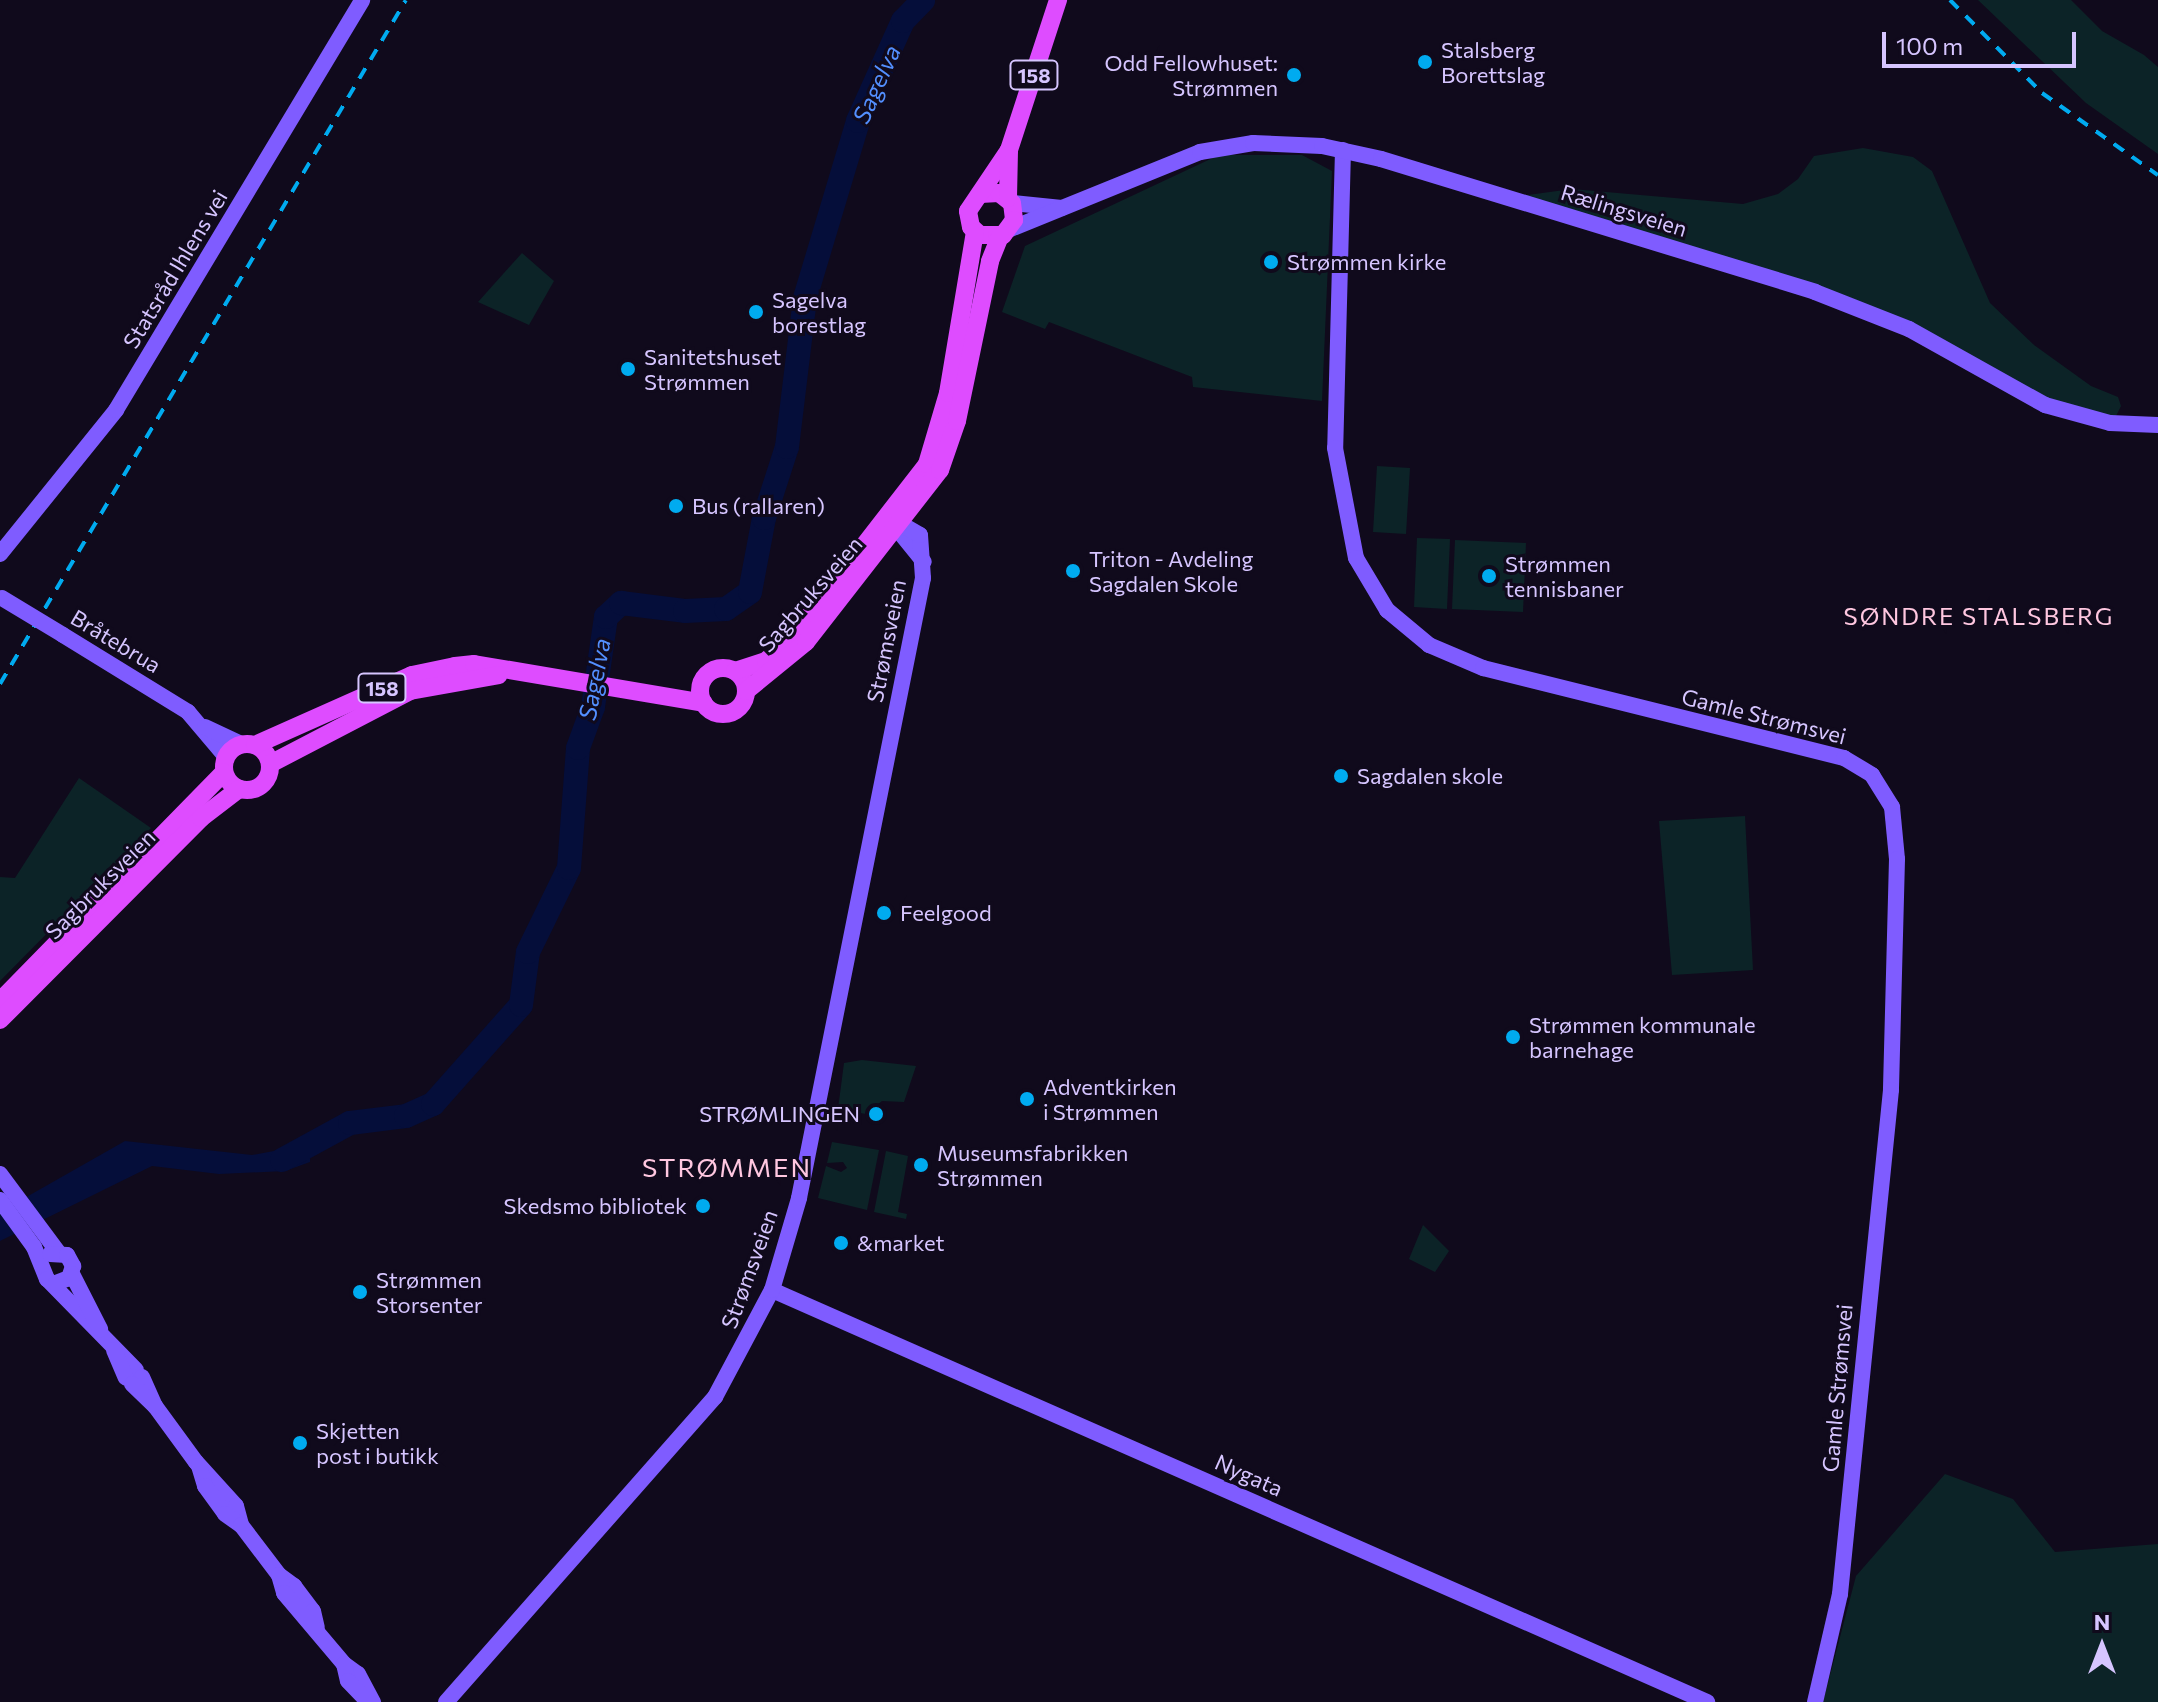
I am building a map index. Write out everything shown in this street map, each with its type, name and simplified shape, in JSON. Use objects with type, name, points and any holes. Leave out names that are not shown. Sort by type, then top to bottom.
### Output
[{"type":"main road","name":"Statsråd Ihlens vei","points":[[2,550],[116,410],[362,0]]},
{"type":"main road","name":"158","points":[[896,524],[937,439],[975,232],[968,211],[1009,150],[1058,0]]},
{"type":"main road","name":"Rælingsveien","points":[[1004,233],[1165,164],[1218,148],[1273,143],[1343,150],[1863,310],[2066,413],[2110,423],[2158,425]]},
{"type":"main road","name":"158","points":[[896,524],[933,482],[952,441],[990,261],[1015,214],[1010,201],[1009,150]]},
{"type":"main road","name":"Gamle Strømsvei","points":[[1343,150],[1335,448],[1356,558],[1387,610],[1429,645],[1483,668],[1844,758],[1872,775],[1892,807],[1897,859],[1891,1090],[1842,1580],[1815,1702]]},
{"type":"main road","points":[[980,194],[995,191],[1010,201]]},
{"type":"main road","name":"Rælingsveien","points":[[1010,201],[1064,208]]},
{"type":"main road","points":[[975,232],[1004,233]]},
{"type":"main road","name":"Strømsveien","points":[[446,1702],[715,1397],[772,1290],[803,1179],[924,562],[920,535],[896,524]]},
{"type":"main road","name":"Sagbruksveien","points":[[735,671],[758,665],[784,646],[896,524]]},
{"type":"main road","name":"Sagbruksveien","points":[[746,691],[806,642],[896,524]]},
{"type":"main road","name":"Bråtebrua","points":[[1,597],[165,696],[205,727],[248,744]]},
{"type":"main road","name":"158","points":[[225,764],[248,744],[427,670],[474,664],[517,674],[704,703],[713,711],[729,713],[742,704],[746,691]]},
{"type":"main road","name":"158","points":[[644,692],[703,680],[717,669],[735,671]]},
{"type":"main road","points":[[735,671],[746,691]]},
{"type":"main road","name":"158","points":[[239,789],[261,785],[270,764],[288,751],[424,686],[517,674]]},
{"type":"main road","points":[[703,680],[704,703]]},
{"type":"main road","name":"Bråtebrua","points":[[205,727],[225,764]]},
{"type":"main road","points":[[248,744],[270,764]]},
{"type":"main road","points":[[225,764],[239,789]]},
{"type":"main road","name":"Sagbruksveien","points":[[0,1001],[225,764]]},
{"type":"main road","name":"Sagbruksveien","points":[[0,1020],[201,818],[239,789]]},
{"type":"main road","points":[[0,1174],[7,1201],[36,1237],[70,1258],[72,1274],[102,1334]]},
{"type":"main road","points":[[36,1237],[47,1279],[56,1283],[102,1334],[199,1466],[220,1507],[241,1525],[279,1575],[313,1611],[317,1628],[344,1664],[358,1674],[370,1702]]},
{"type":"main road","points":[[43,1265],[58,1252]]},
{"type":"main road","points":[[56,1283],[72,1274]]},
{"type":"main road","name":"Nygata","points":[[772,1290],[1707,1702]]},
{"type":"green space","points":[[1978,0],[2071,0],[2102,31],[2144,55],[2158,67],[2158,154],[2086,103]]},
{"type":"green space","points":[[1863,148],[1913,157],[1932,171],[1990,303],[2034,345],[2091,386],[2118,397],[2121,406],[2115,418],[2063,410],[1937,339],[1521,196],[1572,189],[1743,204],[1778,194],[1798,179],[1814,156]]},
{"type":"green space","points":[[1219,155],[1302,155],[1332,171],[1322,401],[1193,387],[1192,377],[1049,322],[1045,329],[1002,312],[1025,246]]},
{"type":"green space","points":[[522,253],[554,281],[529,325],[478,302]]},
{"type":"green space","points":[[1377,466],[1410,468],[1406,534],[1373,532]]},
{"type":"green space","points":[[1417,538],[1450,539],[1447,609],[1414,607]]},
{"type":"green space","name":"Strømmen tennisbaner","points":[[1455,540],[1526,543],[1523,612],[1452,609]]},
{"type":"green space","points":[[79,778],[151,828],[0,981],[0,877],[15,878]]},
{"type":"green space","points":[[1745,816],[1753,970],[1672,975],[1659,821]]},
{"type":"green space","points":[[862,1060],[916,1066],[904,1102],[882,1101],[866,1114],[838,1109],[844,1063]]},
{"type":"green space","points":[[832,1142],[879,1150],[867,1210],[818,1198],[826,1166],[841,1172],[847,1168],[843,1162],[827,1163]]},
{"type":"green space","points":[[886,1151],[908,1156],[898,1212],[907,1214],[906,1219],[874,1212]]},
{"type":"green space","points":[[1423,1225],[1449,1251],[1435,1272],[1409,1259]]},
{"type":"green space","points":[[1945,1474],[2013,1499],[2055,1552],[2158,1544],[2158,1702],[1823,1702],[1856,1576]]},
{"type":"shaded area","points":[[125,1141],[252,1155],[311,1144],[310,1162],[285,1171],[219,1174],[152,1166],[0,1241],[0,1212]]},
{"type":"waterway","name":"Sagelva","points":[[282,1160],[350,1123],[406,1116],[433,1104],[521,1005],[528,952],[569,868],[578,748],[593,707],[606,617],[621,603],[685,611],[726,609],[750,592],[764,518],[787,447],[805,298],[858,121],[903,21],[923,0]]},
{"type":"railway","points":[[0,684],[406,0]]},
{"type":"railway","points":[[1950,0],[2042,93],[2158,175]]},
{"type":"place","name":"Stalsberg Borettslag","points":[[1425,62]]},
{"type":"place","name":"Odd Fellowhuset: Strømmen","points":[[1294,75]]},
{"type":"place","name":"Strømmen kirke","points":[[1271,262]]},
{"type":"place","name":"Sagelva borestlag","points":[[756,312]]},
{"type":"place","name":"Sanitetshuset Strømmen","points":[[628,369]]},
{"type":"place","name":"Bus (rallaren)","points":[[676,506]]},
{"type":"place","name":"Triton - Avdeling Sagdalen Skole","points":[[1073,571]]},
{"type":"place","name":"Strømmen tennisbaner","points":[[1489,576]]},
{"type":"place","name":"Sagdalen skole","points":[[1341,776]]},
{"type":"place","name":"Feelgood","points":[[884,913]]},
{"type":"place","name":"Strømmen kommunale barnehage","points":[[1513,1037]]},
{"type":"place","name":"Adventkirken i Strømmen","points":[[1027,1099]]},
{"type":"place","name":"STRØMLINGEN","points":[[876,1114]]},
{"type":"place","name":"Museumsfabrikken Strømmen","points":[[921,1165]]},
{"type":"place","name":"Skedsmo bibliotek","points":[[703,1206]]},
{"type":"place","name":"&market","points":[[841,1243]]},
{"type":"place","name":"Strømmen Storsenter","points":[[360,1292]]},
{"type":"place","name":"Skjetten post i butikk","points":[[300,1443]]},
{"type":"district","name":"SØNDRE STALSBERG","points":[[1979,616]]},
{"type":"district","name":"STRØMMEN","points":[[727,1167]]}]
